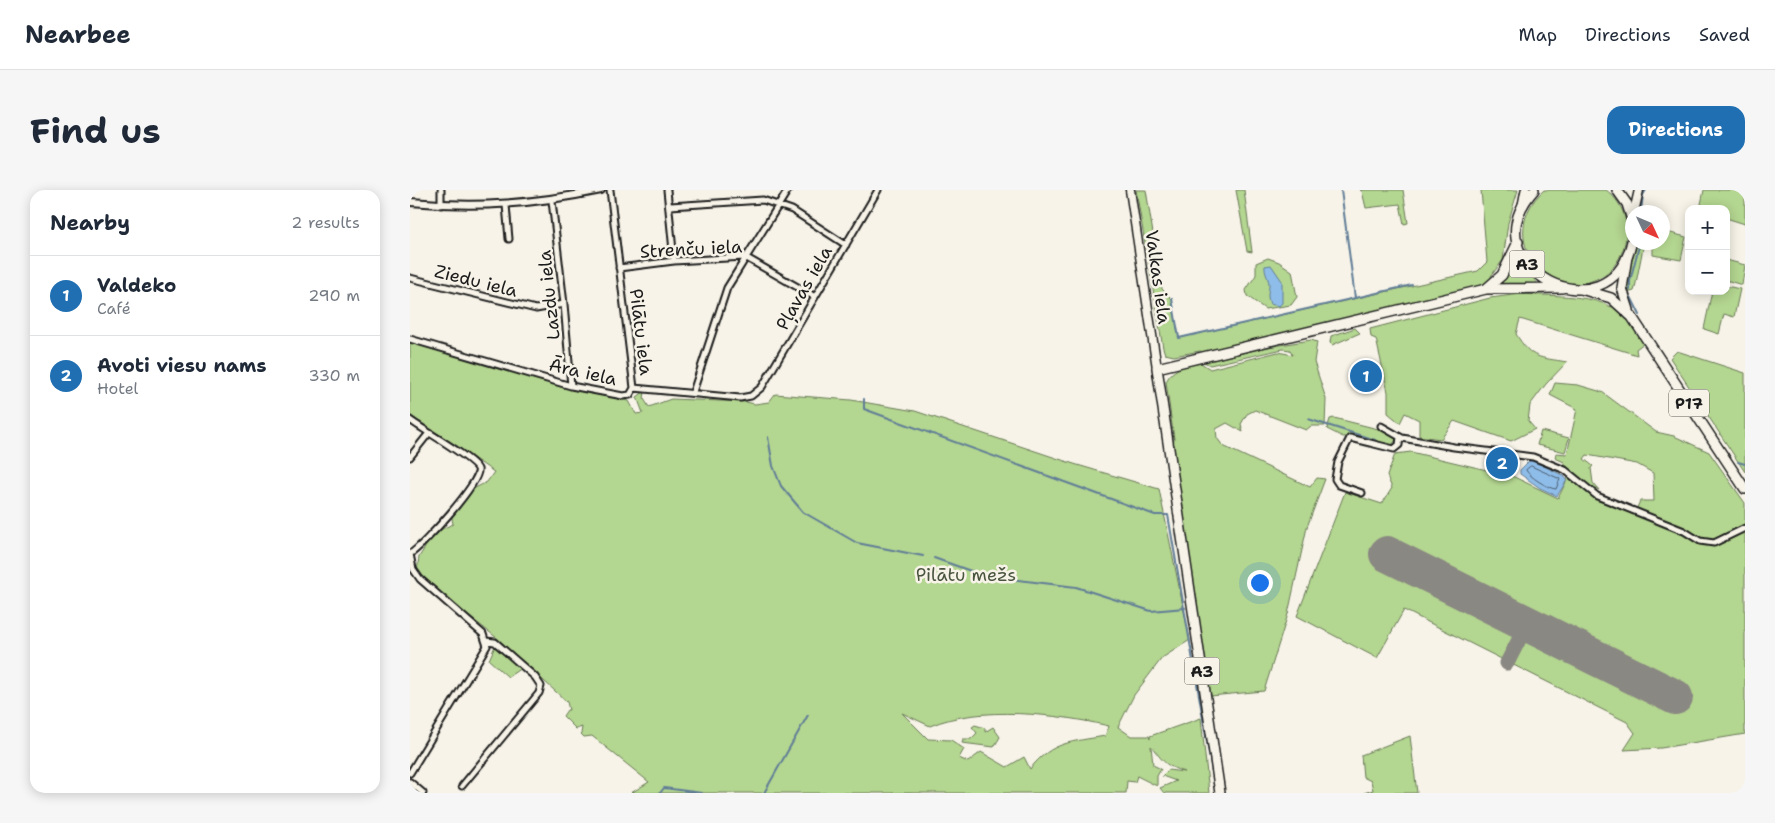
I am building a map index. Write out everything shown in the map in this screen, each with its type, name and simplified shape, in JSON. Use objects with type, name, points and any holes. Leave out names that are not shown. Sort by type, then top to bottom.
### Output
[{"type":"main road","name":"Valkas iela","points":[[1130,190],[1157,368]]},
{"type":"main road","points":[[1523,205],[1526,190]]},
{"type":"main road","name":"A3","points":[[1534,190],[1523,205],[1518,219],[1518,242],[1526,263],[1536,274],[1548,283],[1562,288]]},
{"type":"main road","points":[[1616,190],[1627,205]]},
{"type":"main road","points":[[1636,205],[1640,190]]},
{"type":"main road","name":"A3","points":[[1486,290],[1502,275],[1518,242]]},
{"type":"main road","name":"A3","points":[[1220,793],[1157,368],[1486,290],[1581,289],[1597,285],[1612,277],[1627,257],[1629,250]]},
{"type":"main road","name":"P17","points":[[1627,257],[1622,288],[1632,317],[1745,489]]},
{"type":"main road","name":"P17","points":[[1581,289],[1611,298],[1632,317]]},
{"type":"street","points":[[441,190],[441,205]]},
{"type":"street","points":[[410,202],[441,205],[506,205],[552,201],[601,190]]},
{"type":"street","name":"Pilātu iela","points":[[610,190],[634,388]]},
{"type":"street","points":[[667,190],[674,261]]},
{"type":"street","points":[[692,392],[727,288],[745,256],[788,190]]},
{"type":"street","name":"Pļavas iela","points":[[751,396],[762,386],[878,190]]},
{"type":"street","points":[[670,206],[755,200],[779,204],[846,245]]},
{"type":"street","name":"Lazdu iela","points":[[552,201],[571,386]]},
{"type":"street","points":[[506,205],[509,238]]},
{"type":"street","name":"Strenču iela","points":[[619,268],[674,261],[745,256],[815,298]]},
{"type":"street","name":"Ziedu iela","points":[[410,278],[536,310],[564,304]]},
{"type":"street","name":"Āra iela","points":[[410,339],[571,386],[622,396],[630,395],[634,388],[740,398],[751,396]]},
{"type":"street","points":[[410,420],[478,468],[479,472],[475,481],[449,514],[419,549],[410,554],[413,569],[420,579],[476,627],[486,641],[487,646],[410,773]]},
{"type":"street","points":[[1381,426],[1400,436],[1454,447],[1533,457],[1565,470],[1597,496],[1684,531],[1700,541],[1714,543],[1745,528]]},
{"type":"street","points":[[410,457],[428,434]]},
{"type":"street","points":[[1362,494],[1339,485],[1335,479],[1338,462],[1350,438],[1394,449],[1399,445],[1400,436]]},
{"type":"street","points":[[462,786],[539,693],[541,686],[535,677],[495,642],[486,641]]},
{"type":"street","points":[[410,782],[423,793]]},
{"type":"street","points":[[410,789],[414,793]]},
{"type":"green space","points":[[1136,190],[1146,190],[1162,289],[1172,299],[1179,338],[1478,271],[1487,262],[1481,190],[1518,190],[1508,223],[1503,260],[1491,276],[1492,279],[1482,286],[1203,352],[1174,356],[1165,354],[1163,348]]},
{"type":"green space","points":[[1236,190],[1244,190],[1252,252],[1247,251]]},
{"type":"green space","points":[[1360,190],[1403,190],[1408,223],[1404,224],[1400,204],[1366,208],[1362,191]]},
{"type":"green space","points":[[1544,190],[1606,190],[1615,199],[1625,217],[1624,248],[1613,267],[1604,275],[1583,283],[1563,283],[1547,275],[1534,262],[1526,246],[1524,227],[1530,208]]},
{"type":"green space","points":[[1704,190],[1745,190],[1745,224],[1730,219],[1730,205],[1701,205]]},
{"type":"green space","points":[[1670,233],[1685,237],[1681,260],[1653,255],[1653,250],[1670,250]]},
{"type":"green space","points":[[1635,250],[1643,250],[1634,291],[1627,293],[1628,271]]},
{"type":"green space","points":[[1516,253],[1524,268],[1539,285],[1501,285],[1499,282]]},
{"type":"green space","points":[[1268,258],[1279,262],[1292,271],[1297,297],[1291,305],[1265,309],[1247,296],[1246,290],[1256,275],[1256,263]]},
{"type":"green space","points":[[1730,261],[1745,265],[1742,285],[1730,281]]},
{"type":"green space","points":[[1730,287],[1740,289],[1734,317],[1724,314],[1719,334],[1704,329],[1711,295],[1730,295]]},
{"type":"green space","points":[[1521,294],[1580,298],[1611,307],[1615,304],[1621,309],[1644,343],[1636,349],[1637,355],[1520,319],[1516,334],[1527,349],[1543,358],[1567,362],[1546,384],[1530,405],[1528,421],[1535,429],[1511,441],[1454,421],[1441,439],[1419,436],[1419,420],[1405,413],[1400,423],[1388,413],[1388,392],[1376,339],[1371,337],[1370,329],[1490,298]]},
{"type":"green space","points":[[1355,328],[1360,333],[1332,345],[1330,343],[1331,336]]},
{"type":"green space","points":[[1311,340],[1317,342],[1314,362],[1326,399],[1325,426],[1311,426],[1306,430],[1255,410],[1247,414],[1241,424],[1243,432],[1227,423],[1216,429],[1217,438],[1223,446],[1310,487],[1317,478],[1325,479],[1307,527],[1288,614],[1264,691],[1210,696],[1173,447],[1174,439],[1166,382],[1172,373],[1185,366],[1201,363],[1210,369],[1278,352],[1293,355],[1290,350],[1283,349],[1210,365],[1204,362],[1268,347]]},
{"type":"green space","name":"Pilātu mežs","points":[[410,342],[570,387],[629,401],[636,414],[643,413],[637,397],[645,391],[644,399],[649,407],[671,399],[755,404],[769,402],[775,394],[851,400],[915,411],[1074,464],[1159,489],[1190,640],[1162,658],[1134,695],[1118,727],[1131,736],[1149,736],[1150,739],[1150,736],[1201,718],[1209,793],[1164,793],[1160,788],[1176,781],[1162,776],[1168,770],[1184,772],[1165,762],[1151,746],[1153,765],[1161,769],[1157,776],[1157,786],[1137,776],[1135,782],[1127,781],[1126,793],[631,793],[649,782],[592,736],[584,737],[581,734],[582,727],[576,729],[563,716],[569,710],[567,702],[497,638],[430,586],[417,572],[419,557],[435,532],[453,524],[451,513],[467,492],[487,482],[494,472],[410,415]],"holes":[[[902,713],[930,726],[950,719],[971,715],[995,714],[1043,715],[1109,726],[1105,736],[1063,744],[1046,753],[1030,769],[1024,757],[1007,767],[981,752],[968,762],[959,758],[964,749],[951,740],[928,739]]]},
{"type":"green space","points":[[1677,351],[1745,373],[1745,472],[1670,358]]},
{"type":"green space","points":[[1555,383],[1578,385],[1602,392],[1656,432],[1674,436],[1709,452],[1745,503],[1745,734],[1661,748],[1624,750],[1635,733],[1627,722],[1404,610],[1377,658],[1297,616],[1345,492],[1382,504],[1392,488],[1387,476],[1395,454],[1411,452],[1512,476],[1558,498],[1569,476],[1591,495],[1632,512],[1636,510],[1640,501],[1654,501],[1653,473],[1637,464],[1587,455],[1584,459],[1593,466],[1591,468],[1593,483],[1599,490],[1578,479],[1570,472],[1564,462],[1555,458],[1556,453],[1567,454],[1577,409],[1550,395]]},
{"type":"green space","points":[[1334,418],[1386,431],[1396,435],[1397,439],[1390,447],[1353,436],[1343,437],[1327,429],[1330,419]]},
{"type":"green space","points":[[1541,431],[1569,438],[1565,452],[1537,445]]},
{"type":"green space","points":[[495,646],[521,668],[508,677],[489,660]]},
{"type":"green space","points":[[975,725],[985,728],[985,732],[993,727],[1000,737],[994,747],[962,743],[963,739],[971,739],[977,733],[972,727]]},
{"type":"green space","points":[[1410,736],[1417,793],[1364,793],[1373,790],[1371,781],[1363,777],[1361,755]]},
{"type":"water","points":[[1271,265],[1282,281],[1282,303],[1279,306],[1270,304],[1268,299],[1269,284],[1265,266]]},
{"type":"water","points":[[1529,461],[1534,461],[1564,476],[1567,480],[1557,496],[1540,488],[1520,474],[1520,470]]},
{"type":"waterway","points":[[1341,190],[1355,298]]},
{"type":"waterway","points":[[1642,205],[1643,195],[1646,190]]},
{"type":"waterway","points":[[1630,290],[1630,281],[1638,250]]},
{"type":"waterway","points":[[1172,299],[1179,338],[1412,285]]},
{"type":"waterway","points":[[1631,297],[1640,315]]},
{"type":"waterway","points":[[864,399],[864,409],[1155,515],[1168,515],[1212,771]]},
{"type":"waterway","points":[[1308,419],[1375,440]]},
{"type":"waterway","points":[[768,437],[773,466],[781,486],[803,512],[857,543],[923,556]]},
{"type":"waterway","points":[[1738,462],[1745,464]]},
{"type":"waterway","points":[[934,558],[985,576],[1076,587],[1151,611],[1185,608]]},
{"type":"waterway","points":[[764,793],[808,715]]},
{"type":"waterway","points":[[660,793],[664,788],[702,793]]},
{"type":"taxiway","points":[[1507,663],[1527,624]]},
{"type":"runway","points":[[1387,554],[1675,697]]},
{"type":"place","name":"Valdeko","points":[[1366,376]]},
{"type":"place","name":"Avoti viesu nams","points":[[1502,463]]}]
